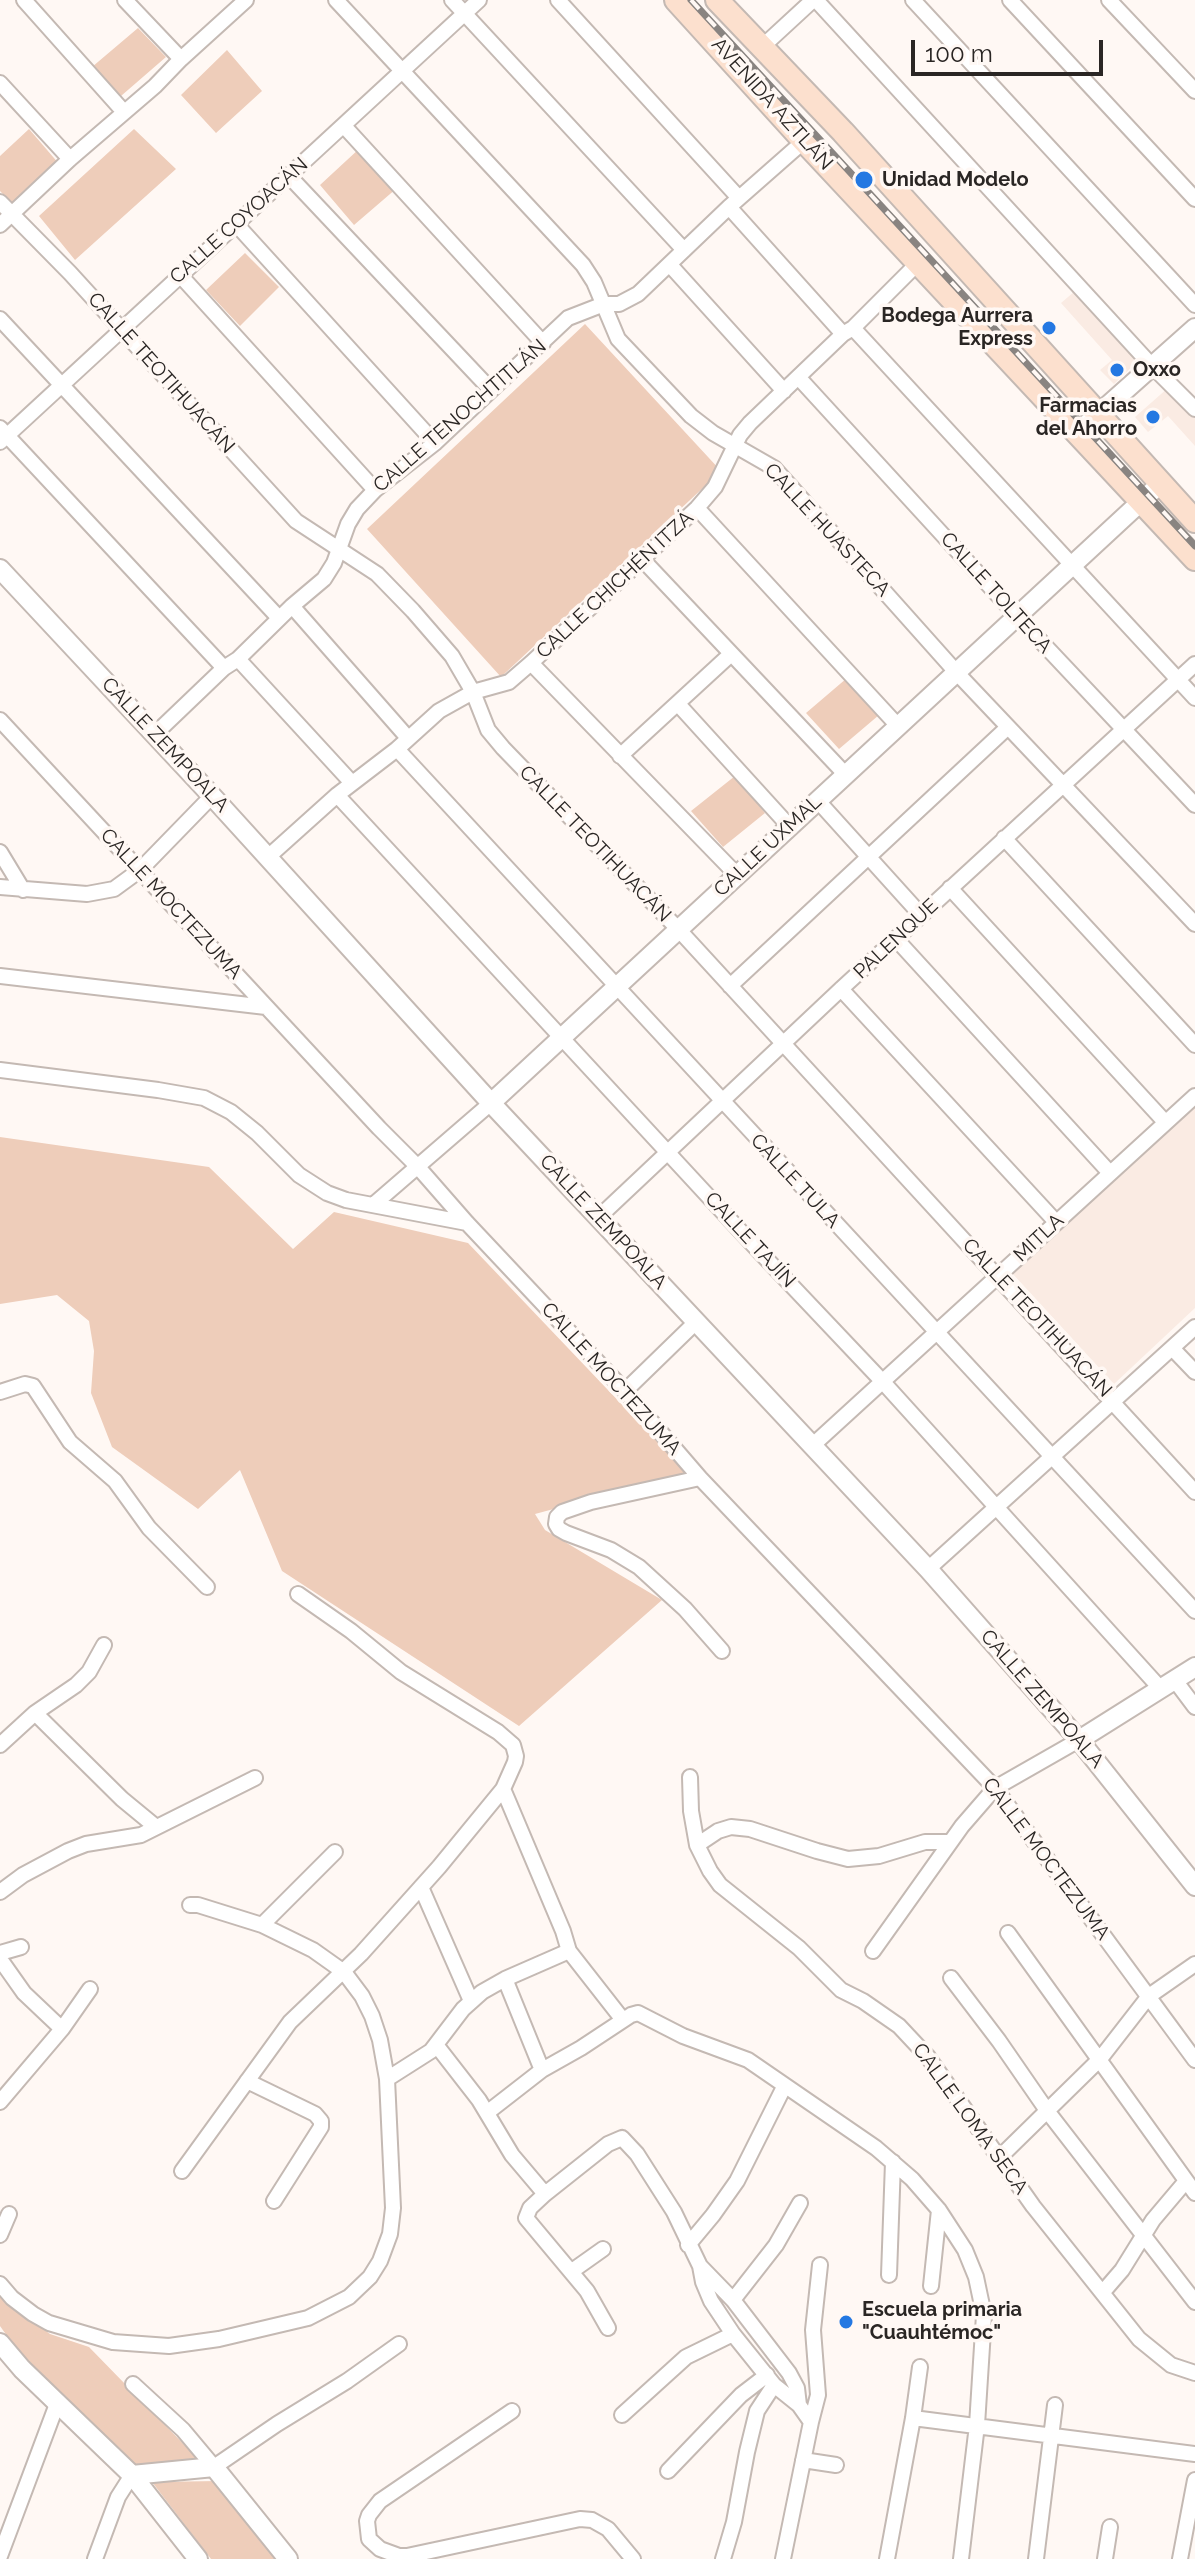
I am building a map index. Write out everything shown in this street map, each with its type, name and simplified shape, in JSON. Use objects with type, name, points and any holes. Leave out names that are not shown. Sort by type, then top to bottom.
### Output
[{"type":"main road","name":"AVENIDA AZTLÁN","points":[[676,0],[1195,559]]},
{"type":"main road","name":"AVENIDA AZTLÁN","points":[[717,0],[859,150],[1195,521]]},
{"type":"street","points":[[24,0],[124,112]]},
{"type":"street","points":[[125,0],[181,59]]},
{"type":"street","name":"CALLE HUASTECA","points":[[336,0],[583,265],[618,339],[628,350],[691,416],[713,433],[774,468],[957,673],[1195,924]]},
{"type":"street","points":[[452,0],[684,250]]},
{"type":"street","name":"CALLE COYOACÁN","points":[[2,435],[479,0]]},
{"type":"street","points":[[558,0],[848,331],[1195,698]]},
{"type":"street","points":[[762,47],[814,0],[1195,409]]},
{"type":"street","points":[[913,0],[1195,305]]},
{"type":"street","points":[[1010,0],[1195,199]]},
{"type":"street","points":[[1109,0],[1195,91]]},
{"type":"street","points":[[6,219],[155,86],[235,3]]},
{"type":"street","points":[[0,83],[70,159]]},
{"type":"street","points":[[344,126],[543,343]]},
{"type":"street","name":"CALLE TENOCHTITLÁN","points":[[155,734],[324,579],[348,524],[375,490],[435,443],[568,318],[604,304],[619,304],[628,300],[804,141]]},
{"type":"street","points":[[289,176],[491,390]]},
{"type":"street","name":"CALLE TEOTIHUACÁN","points":[[0,202],[6,219],[121,329],[296,521],[377,574],[413,611],[452,656],[473,692],[482,720],[496,739],[679,930],[782,1045],[1113,1399],[1195,1492]]},
{"type":"street","points":[[236,224],[435,443]]},
{"type":"street","name":"CALLE CHICHÉN ITZÁ","points":[[268,857],[439,711],[456,699],[509,682],[531,663],[697,508],[715,487],[740,435],[750,423],[918,263]]},
{"type":"street","points":[[670,265],[784,391]]},
{"type":"street","points":[[180,275],[375,490]]},
{"type":"street","points":[[0,319],[279,618]]},
{"type":"street","points":[[1077,433],[1195,328]]},
{"type":"street","name":"CALLE TOLTECA","points":[[799,378],[1195,805]]},
{"type":"street","points":[[2,435],[224,668]]},
{"type":"street","name":"CALLE UXMAL","points":[[373,1205],[618,987],[736,874],[1160,484]]},
{"type":"street","points":[[697,508],[898,726]]},
{"type":"street","points":[[642,559],[846,775]]},
{"type":"street","name":"CALLE ZEMPOALA","points":[[0,569],[155,734],[491,1103],[928,1569],[1079,1740],[1195,1886]]},
{"type":"street","points":[[292,606],[408,738]]},
{"type":"street","points":[[620,756],[731,654]]},
{"type":"street","points":[[238,659],[352,783]]},
{"type":"street","points":[[531,663],[736,874]]},
{"type":"street","name":"PALENQUE","points":[[599,1217],[841,989],[1195,664]]},
{"type":"street","points":[[678,704],[789,826]]},
{"type":"street","name":"CALLE MOCTEZUMA","points":[[0,720],[625,1391],[700,1478],[995,1788],[1195,2060]]},
{"type":"street","points":[[730,986],[1008,727]]},
{"type":"street","name":"CALLE TULA","points":[[397,749],[1195,1611]]},
{"type":"street","name":"CALLE TAJÍN","points":[[337,795],[997,1506],[1167,1684],[1195,1707]]},
{"type":"street","points":[[0,887],[102,893],[114,889],[140,870],[212,796]]},
{"type":"street","points":[[818,801],[921,915]]},
{"type":"street","points":[[1004,838],[1195,1045]]},
{"type":"street","points":[[0,852],[23,890]]},
{"type":"street","points":[[950,888],[1165,1122]]},
{"type":"street","points":[[896,939],[1110,1173]]},
{"type":"street","points":[[0,976],[266,1007]]},
{"type":"street","points":[[841,989],[1056,1222]]},
{"type":"street","points":[[0,1070],[204,1098],[231,1112],[311,1184],[346,1200],[467,1223]]},
{"type":"street","name":"MITLA","points":[[813,1445],[1195,1096]]},
{"type":"street","points":[[625,1391],[696,1322]]},
{"type":"street","points":[[928,1569],[1195,1327]]},
{"type":"street","points":[[1172,1348],[1195,1372]]},
{"type":"street","points":[[0,1392],[25,1384],[33,1386],[70,1442],[115,1481],[149,1528],[207,1587]]},
{"type":"street","points":[[700,1478],[591,1502],[562,1512],[556,1524],[566,1533],[611,1550],[639,1567],[685,1609],[722,1651]]},
{"type":"street","points":[[182,2171],[290,2022],[344,1972],[503,1789],[516,1756],[508,1739],[401,1672],[351,1631],[298,1594]]},
{"type":"street","points":[[0,1745],[35,1713],[76,1685],[89,1672],[104,1645]]},
{"type":"street","points":[[873,1951],[950,1842],[995,1788],[1079,1740],[1195,1667]]},
{"type":"street","points":[[35,1713],[112,1789],[156,1827]]},
{"type":"street","points":[[690,1777],[691,1811],[697,1845],[718,1831],[731,1827],[750,1829],[848,1859],[879,1856],[925,1842],[950,1842]]},
{"type":"street","points":[[0,1892],[23,1875],[77,1848],[141,1835],[255,1778]]},
{"type":"street","points":[[503,1789],[569,1951],[623,2020]]},
{"type":"street","name":"CALLE LOMA SECA","points":[[697,1845],[715,1878],[738,1902],[799,1948],[841,1990],[899,2026],[928,2057],[1033,2206],[1139,2339],[1171,2365],[1195,2373]]},
{"type":"street","points":[[262,1925],[335,1852]]},
{"type":"street","points":[[421,1887],[471,2001]]},
{"type":"street","points":[[0,2284],[12,2298],[49,2323],[92,2337],[169,2346],[283,2325],[329,2309],[349,2297],[370,2277],[380,2261],[390,2234],[393,2208],[387,2079],[372,2016],[344,1972],[313,1950],[262,1925],[190,1905]]},
{"type":"street","points":[[1008,1933],[1191,2187],[1144,2234],[1122,2270],[1103,2292]]},
{"type":"street","points":[[21,1947],[0,1956],[24,1993],[62,2029]]},
{"type":"street","points":[[387,2079],[437,2046],[455,2018],[471,2001],[505,1979],[569,1951]]},
{"type":"street","points":[[999,2158],[1100,2059],[1149,1996],[1195,1964]]},
{"type":"street","points":[[951,1978],[1048,2112],[1195,2302]]},
{"type":"street","points":[[505,1979],[542,2070]]},
{"type":"street","points":[[0,2102],[62,2029],[90,1989]]},
{"type":"street","points":[[488,2112],[542,2070],[635,2013],[642,2013],[683,2036],[748,2060],[893,2162],[926,2193],[965,2250],[981,2296],[984,2331],[977,2425],[961,2559]]},
{"type":"street","points":[[437,2046],[488,2112],[512,2155],[545,2194]]},
{"type":"street","points":[[247,2081],[315,2114],[321,2121],[321,2127],[274,2201]]},
{"type":"street","points":[[688,2245],[737,2181],[784,2087]]},
{"type":"street","points":[[608,2328],[596,2303],[572,2271],[527,2222],[528,2212],[545,2194],[608,2144],[622,2138],[637,2154],[674,2212],[700,2266],[733,2300],[789,2373],[797,2388],[799,2405]]},
{"type":"street","points":[[889,2275],[893,2162]]},
{"type":"street","points":[[733,2300],[776,2245],[800,2203]]},
{"type":"street","points":[[931,2286],[939,2210]]},
{"type":"street","points":[[0,2235],[9,2214]]},
{"type":"street","points":[[572,2271],[603,2249]]},
{"type":"street","points":[[783,2559],[818,2395],[813,2330],[820,2265]]},
{"type":"street","points":[[700,2266],[711,2301],[733,2334],[811,2422]]},
{"type":"street","points":[[622,2415],[686,2357],[733,2334]]},
{"type":"street","points":[[0,2343],[22,2369],[132,2475],[193,2556]]},
{"type":"street","points":[[132,2475],[214,2467],[399,2344]]},
{"type":"street","points":[[887,2559],[920,2367]]},
{"type":"street","points":[[668,2471],[741,2395],[771,2380]]},
{"type":"street","points":[[723,2559],[757,2411],[771,2380]]},
{"type":"street","points":[[133,2384],[183,2430],[288,2559]]},
{"type":"street","points":[[0,2556],[57,2404]]},
{"type":"street","points":[[1036,2559],[1055,2405]]},
{"type":"street","points":[[512,2411],[380,2501],[367,2521],[369,2539],[380,2549],[407,2556],[580,2519],[592,2520],[608,2529],[633,2559]]},
{"type":"street","points":[[913,2418],[1195,2454]]},
{"type":"street","points":[[803,2460],[836,2465]]},
{"type":"street","points":[[95,2559],[118,2497],[132,2475]]},
{"type":"street","points":[[1180,2559],[1195,2480]]},
{"type":"street","points":[[1105,2559],[1110,2527]]},
{"type":"shaded area","points":[[138,28],[166,57],[121,96],[92,67]]},
{"type":"shaded area","points":[[227,50],[262,91],[216,133],[181,95]]},
{"type":"shaded area","points":[[29,129],[60,165],[15,207],[0,191],[0,156]]},
{"type":"shaded area","points":[[134,129],[176,169],[75,260],[39,216]]},
{"type":"shaded area","points":[[360,148],[397,188],[354,225],[320,185]]},
{"type":"shaded area","points":[[245,253],[279,287],[240,326],[206,290]]},
{"type":"shaded area","points":[[1075,291],[1140,359],[1114,384],[1100,370],[1112,360],[1061,303]]},
{"type":"shaded area","points":[[585,324],[721,471],[501,677],[367,529]]},
{"type":"shaded area","points":[[1169,387],[1195,418],[1195,446],[1168,416],[1148,432],[1135,417]]},
{"type":"shaded area","points":[[847,678],[879,715],[839,749],[806,713]]},
{"type":"shaded area","points":[[735,776],[765,813],[723,847],[691,811]]},
{"type":"shaded area","points":[[1195,1105],[1195,1308],[1114,1384],[1012,1273]]},
{"type":"shaded area","points":[[0,1137],[209,1167],[293,1249],[334,1212],[468,1243],[687,1473],[535,1514],[545,1530],[662,1600],[519,1726],[282,1571],[240,1470],[198,1509],[112,1447],[91,1393],[94,1351],[89,1321],[57,1295],[0,1304]]},
{"type":"shaded area","points":[[0,2291],[13,2306],[50,2334],[89,2347],[202,2463],[134,2464],[17,2350],[0,2326]]},
{"type":"shaded area","points":[[219,2481],[279,2559],[211,2559],[152,2482]]},
{"type":"railway","points":[[691,0],[1195,546]]},
{"type":"place","name":"Unidad Modelo","points":[[864,180]]},
{"type":"place","name":"Bodega Aurrera Express","points":[[1049,328]]},
{"type":"place","name":"Oxxo","points":[[1117,370]]},
{"type":"place","name":"Farmacias del Ahorro","points":[[1153,417]]},
{"type":"place","name":"Escuela primaria \"Cuauhtémoc\"","points":[[846,2322]]}]
